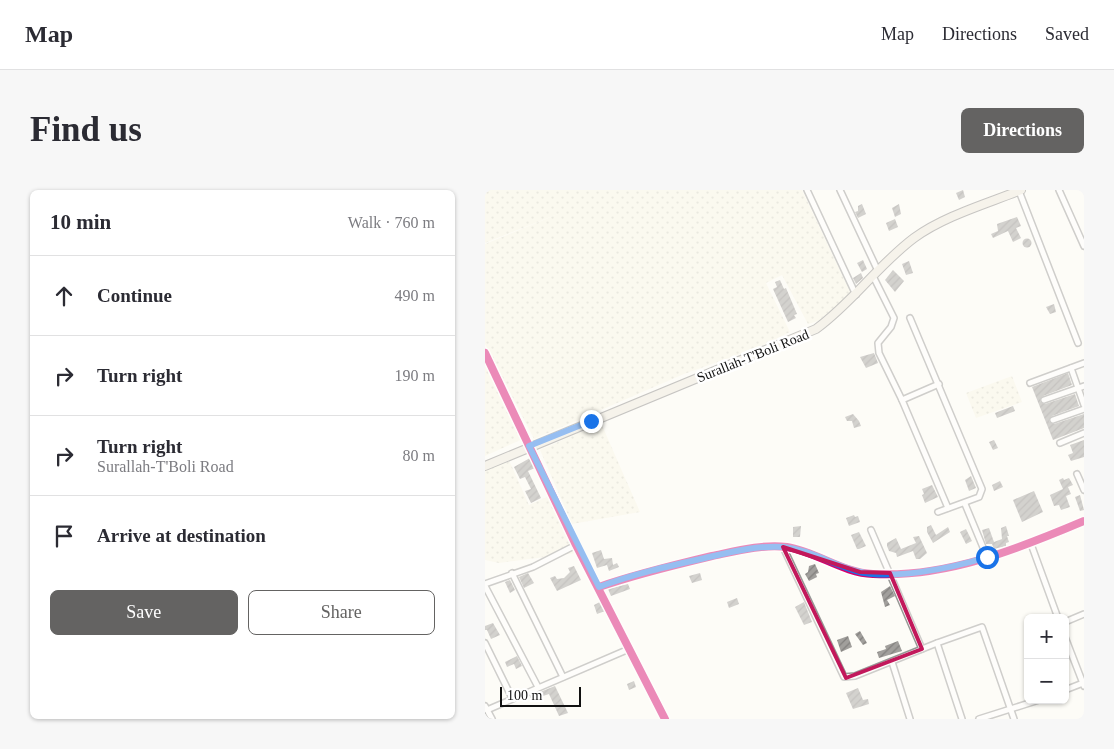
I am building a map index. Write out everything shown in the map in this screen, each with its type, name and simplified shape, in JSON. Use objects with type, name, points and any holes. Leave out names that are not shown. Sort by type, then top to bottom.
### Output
[{"type":"main road","name":"Surallah-T'Boli Road","points":[[485,466],[529,446],[797,339],[822,325],[856,296],[913,239],[930,227],[1006,193],[1020,191]]},
{"type":"street","points":[[807,190],[856,296]]},
{"type":"street","points":[[840,190],[894,318],[891,327],[878,343],[878,350],[902,400],[947,508]]},
{"type":"street","points":[[1059,190],[1084,246]]},
{"type":"street","points":[[1020,191],[1078,342]]},
{"type":"street","points":[[910,318],[982,489],[979,497],[965,504],[937,512]]},
{"type":"street","points":[[485,353],[577,545],[665,719]]},
{"type":"street","points":[[1030,383],[1084,363]]},
{"type":"street","points":[[1053,420],[1084,407],[1071,368]]},
{"type":"street","points":[[902,400],[939,384]]},
{"type":"street","points":[[1044,400],[1084,386]]},
{"type":"street","points":[[1060,443],[1084,433]]},
{"type":"street","points":[[1077,474],[1084,490]]},
{"type":"street","points":[[965,504],[987,557]]},
{"type":"street","points":[[599,587],[667,566],[735,551],[783,547],[806,552],[859,572],[890,574],[950,568],[1031,544],[1084,521]]},
{"type":"street","points":[[871,530],[922,649]]},
{"type":"street","points":[[1031,544],[1057,614]]},
{"type":"street","points":[[538,687],[485,585],[533,566],[577,545]]},
{"type":"street","points":[[783,547],[845,677],[855,676],[982,627],[1014,719]]},
{"type":"street","points":[[512,573],[563,677]]},
{"type":"street","points":[[1069,620],[1084,614]]},
{"type":"street","points":[[485,643],[512,698]]},
{"type":"street","points":[[937,643],[962,719]]},
{"type":"street","points":[[1069,648],[1083,685],[1069,689]]},
{"type":"street","points":[[492,719],[486,708],[629,649]]},
{"type":"street","points":[[892,662],[910,719]]},
{"type":"street","points":[[979,719],[1027,704]]},
{"type":"highlighted area","points":[[783,547],[860,572],[890,573],[922,649],[846,678]]},
{"type":"shaded area","points":[[485,190],[802,190],[851,294],[818,321],[808,324],[782,275],[766,283],[790,332],[757,348],[684,374],[534,439],[485,344],[485,244],[568,210],[485,243]]},
{"type":"shaded area","points":[[485,350],[527,437],[485,456]]},
{"type":"shaded area","points":[[1012,376],[1022,402],[976,418],[966,393]]},
{"type":"shaded area","points":[[601,423],[640,512],[572,524],[540,450]]},
{"type":"shaded area","points":[[508,458],[529,505],[551,495],[577,553],[499,563],[485,560],[485,469]]},
{"type":"building","points":[[963,190],[965,197],[959,200],[956,193]]},
{"type":"building","points":[[862,204],[866,214],[858,218],[855,212],[858,211],[858,206]]},
{"type":"building","points":[[899,204],[901,214],[895,217],[892,208]]},
{"type":"building","points":[[1017,217],[1021,226],[1016,228],[1021,238],[1013,242],[1008,231],[993,238],[991,234],[998,231],[997,224]]},
{"type":"building","points":[[895,219],[898,227],[889,231],[886,223]]},
{"type":"building","points":[[1027,239],[1031,243],[1027,247],[1023,243]]},
{"type":"building","points":[[863,260],[867,269],[862,272],[857,263]]},
{"type":"building","points":[[909,261],[913,273],[906,275],[902,264]]},
{"type":"building","points":[[893,270],[904,281],[895,292],[885,280]]},
{"type":"building","points":[[861,273],[863,278],[856,284],[853,278]]},
{"type":"building","points":[[780,280],[784,289],[786,288],[797,314],[794,315],[796,318],[788,322],[773,289],[777,287],[775,282]]},
{"type":"building","points":[[1054,304],[1056,312],[1050,314],[1046,307]]},
{"type":"building","points":[[874,353],[878,363],[866,368],[860,357]]},
{"type":"building","points":[[1068,373],[1072,385],[1043,396],[1040,401],[1045,404],[1075,394],[1079,406],[1052,416],[1049,421],[1054,424],[1084,414],[1084,428],[1053,440],[1032,387]]},
{"type":"building","points":[[1013,406],[1015,411],[997,418],[995,413]]},
{"type":"building","points":[[853,414],[861,426],[854,428],[852,421],[847,421],[845,417]]},
{"type":"building","points":[[994,440],[998,448],[993,450],[989,442]]},
{"type":"building","points":[[1084,440],[1084,457],[1071,461],[1068,455],[1073,453],[1070,445]]},
{"type":"building","points":[[530,458],[535,468],[528,471],[541,498],[531,503],[525,491],[531,489],[525,477],[520,479],[514,467]]},
{"type":"building","points":[[971,476],[976,488],[969,491],[965,480]]},
{"type":"building","points":[[1063,478],[1064,480],[1069,478],[1073,485],[1068,487],[1071,494],[1066,496],[1070,507],[1061,510],[1059,505],[1054,506],[1050,495],[1063,489],[1059,480]]},
{"type":"building","points":[[1000,481],[1003,487],[994,491],[992,485]]},
{"type":"building","points":[[932,485],[938,497],[925,503],[922,489]]},
{"type":"building","points":[[1034,491],[1043,512],[1022,522],[1013,500]]},
{"type":"building","points":[[1080,495],[1084,510],[1080,511],[1075,497]]},
{"type":"building","points":[[854,515],[855,517],[858,516],[860,522],[849,526],[846,518]]},
{"type":"building","points":[[931,525],[936,535],[948,527],[950,532],[933,543],[927,532],[927,527]]},
{"type":"building","points":[[801,526],[800,537],[793,537],[793,527]]},
{"type":"building","points":[[1006,526],[1009,542],[1006,543],[1006,546],[994,549],[992,544],[986,544],[982,530],[989,528],[994,542],[1002,539],[1001,528]]},
{"type":"building","points":[[966,529],[972,541],[966,544],[960,532]]},
{"type":"building","points":[[859,532],[866,546],[857,549],[851,535]]},
{"type":"building","points":[[919,536],[927,553],[920,559],[916,559],[913,551],[897,557],[896,553],[889,551],[887,543],[896,538],[901,549],[916,543],[913,537]]},
{"type":"building","points":[[601,550],[604,559],[612,558],[613,565],[617,563],[619,567],[609,571],[607,565],[597,568],[592,553]]},
{"type":"building","points":[[815,564],[819,573],[816,574],[817,577],[809,581],[805,574],[808,572],[809,566]]},
{"type":"building","points":[[574,566],[581,580],[557,591],[550,578],[555,576],[557,579],[564,578],[570,572],[568,568]]},
{"type":"building","points":[[528,573],[534,583],[524,588],[519,577]]},
{"type":"building","points":[[700,573],[702,580],[692,583],[689,576]]},
{"type":"building","points":[[510,580],[515,590],[510,593],[505,582]]},
{"type":"building","points":[[628,584],[630,589],[611,596],[608,589]]},
{"type":"building","points":[[890,586],[895,596],[887,600],[890,605],[885,607],[881,592]]},
{"type":"building","points":[[737,598],[739,604],[729,608],[727,602]]},
{"type":"building","points":[[600,602],[605,611],[597,614],[594,605]]},
{"type":"building","points":[[804,602],[812,622],[804,625],[795,607]]},
{"type":"building","points":[[493,623],[500,635],[491,639],[487,630],[485,630],[485,626]]},
{"type":"building","points":[[860,631],[867,643],[863,645],[855,634]]},
{"type":"building","points":[[848,636],[852,647],[841,652],[837,640]]},
{"type":"building","points":[[898,641],[902,651],[879,658],[877,652],[886,649],[885,646]]},
{"type":"building","points":[[517,656],[522,666],[516,669],[514,664],[507,667],[505,662]]},
{"type":"building","points":[[634,681],[636,687],[629,690],[627,684]]},
{"type":"building","points":[[555,686],[568,713],[559,716],[549,694],[531,700],[530,696]]},
{"type":"building","points":[[858,688],[863,700],[868,699],[869,704],[853,709],[846,693]]},
{"type":"cycle path","points":[[485,353],[576,545],[665,719]]},
{"type":"cycle path","points":[[599,587],[698,559],[768,546],[787,547],[809,553],[862,573],[900,574],[927,571],[981,560],[1033,542],[1084,521]]},
{"type":"route","points":[[591,421],[529,446],[599,587],[667,566],[735,551],[771,546],[786,547],[806,552],[854,571],[867,574],[890,574],[950,568],[987,557]]}]
